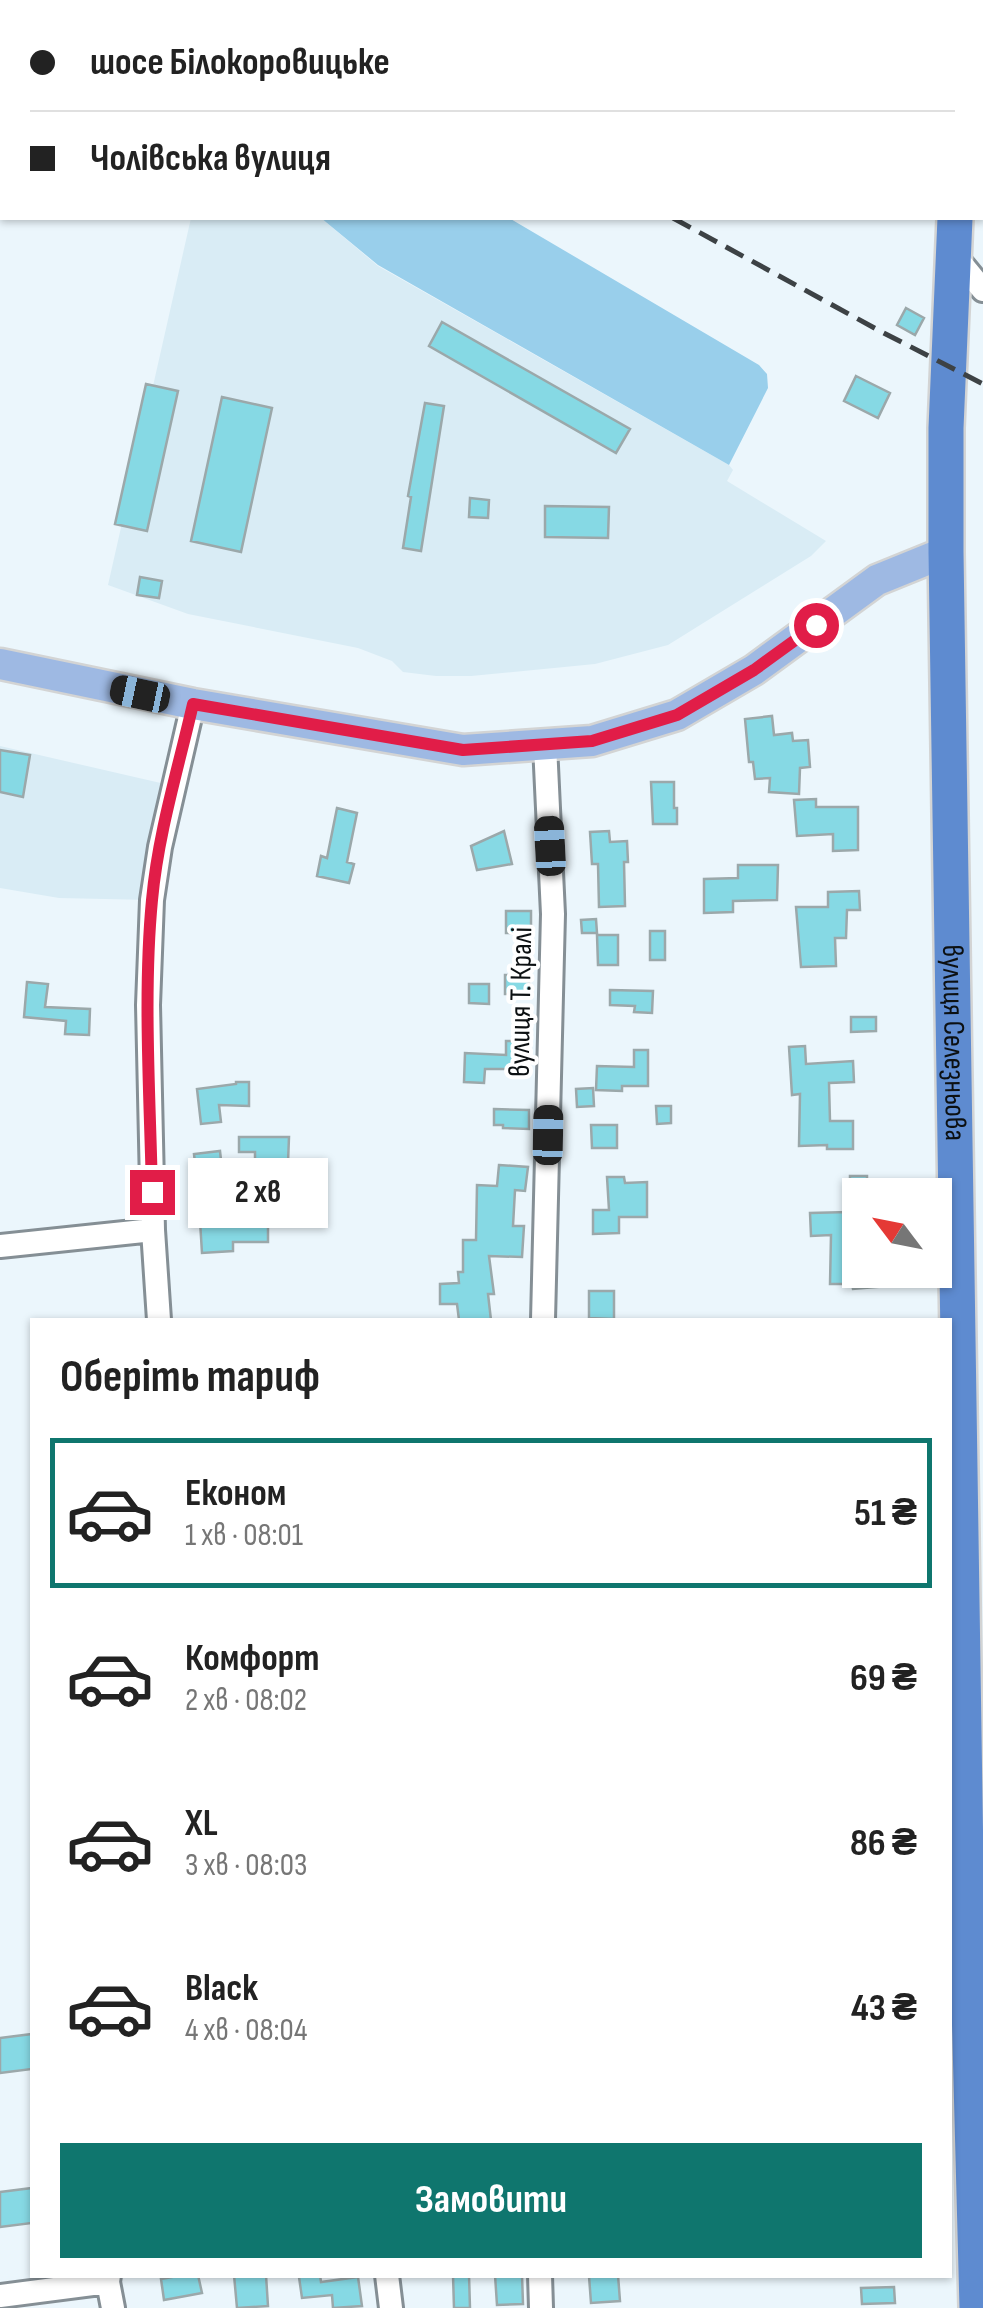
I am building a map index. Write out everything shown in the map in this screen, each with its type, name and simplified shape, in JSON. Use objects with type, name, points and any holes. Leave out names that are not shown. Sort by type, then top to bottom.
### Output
[{"type":"highway","name":"вулиця Селезньова","points":[[956,220],[946,428],[946,552],[966,1890],[962,2112],[977,2308]]},
{"type":"main road","points":[[0,664],[193,704],[463,750],[592,741],[677,715],[754,670],[877,580],[946,552]]},
{"type":"street","points":[[955,256],[983,290]]},
{"type":"street","points":[[159,1318],[152,1230],[148,1005],[152,900],[193,704]]},
{"type":"street","name":"вулиця Т. Кралі","points":[[543,1318],[553,914],[545,745]]},
{"type":"street","points":[[0,1246],[152,1230]]},
{"type":"street","points":[[0,2296],[109,2278],[113,2308]]},
{"type":"street","points":[[386,2278],[390,2308]]},
{"type":"street","points":[[540,2278],[541,2308]]},
{"type":"shaded area","points":[[191,220],[323,220],[378,266],[729,465],[733,470],[727,481],[826,541],[811,556],[668,645],[595,664],[471,676],[403,672],[392,661],[358,648],[188,614],[108,585]]},
{"type":"shaded area","points":[[323,220],[512,220],[759,365],[767,374],[768,388],[729,465],[378,265]]},
{"type":"shaded area","points":[[0,746],[165,784],[151,900],[59,898],[0,888]]},
{"type":"building","points":[[906,308],[924,318],[915,335],[897,325]]},
{"type":"building","points":[[442,322],[630,429],[616,453],[429,346]]},
{"type":"building","points":[[856,376],[890,393],[878,418],[844,401]]},
{"type":"building","points":[[146,384],[178,391],[147,531],[115,524]]},
{"type":"building","points":[[222,397],[272,408],[241,552],[191,541]]},
{"type":"building","points":[[425,403],[444,406],[421,551],[403,548]]},
{"type":"building","points":[[470,498],[489,500],[488,518],[469,517]]},
{"type":"building","points":[[545,506],[609,507],[608,538],[545,537]]},
{"type":"building","points":[[140,577],[162,581],[159,598],[137,595]]},
{"type":"building","points":[[772,716],[774,735],[792,733],[793,741],[808,740],[810,767],[800,768],[799,794],[769,792],[770,778],[755,779],[753,762],[749,762],[745,719]]},
{"type":"building","points":[[0,750],[30,755],[23,797],[0,792]]},
{"type":"building","points":[[651,782],[674,782],[677,824],[653,824]]},
{"type":"building","points":[[816,799],[816,807],[858,807],[858,850],[833,851],[833,834],[797,836],[794,800]]},
{"type":"building","points":[[337,808],[357,813],[347,862],[354,864],[349,883],[317,876],[321,856],[327,858]]},
{"type":"building","points":[[504,831],[512,864],[477,870],[471,846]]},
{"type":"building","points":[[609,831],[610,842],[627,841],[625,906],[599,907],[598,864],[592,864],[590,832]]},
{"type":"building","points":[[738,865],[778,865],[777,900],[733,901],[733,912],[704,913],[704,879],[738,878]]},
{"type":"building","points":[[859,891],[860,910],[847,910],[846,938],[835,938],[836,966],[801,967],[796,907],[828,907],[828,892]]},
{"type":"building","points":[[506,911],[531,911],[531,933],[506,933]]},
{"type":"building","points":[[596,919],[597,933],[582,933],[581,920]]},
{"type":"building","points":[[650,931],[665,931],[665,960],[650,960]]},
{"type":"building","points":[[597,935],[618,935],[618,965],[598,965]]},
{"type":"building","points":[[505,975],[529,975],[529,994],[505,994]]},
{"type":"building","points":[[27,982],[48,984],[45,1007],[90,1009],[89,1035],[65,1034],[66,1021],[24,1017]]},
{"type":"building","points":[[469,984],[489,984],[489,1004],[469,1003]]},
{"type":"building","points":[[610,990],[653,991],[652,1013],[634,1012],[635,1006],[610,1005]]},
{"type":"building","points":[[851,1017],[876,1017],[876,1031],[851,1032]]},
{"type":"building","points":[[506,1041],[528,1041],[528,1069],[485,1069],[484,1083],[464,1082],[465,1053],[506,1055]]},
{"type":"building","points":[[805,1046],[806,1064],[853,1061],[854,1082],[829,1083],[830,1121],[853,1121],[853,1149],[799,1146],[800,1094],[792,1095],[789,1047]]},
{"type":"building","points":[[634,1050],[648,1050],[648,1086],[596,1090],[597,1066],[634,1067]]},
{"type":"building","points":[[249,1082],[249,1106],[219,1105],[221,1122],[201,1124],[197,1089]]},
{"type":"building","points":[[593,1088],[594,1106],[577,1107],[576,1089]]},
{"type":"building","points":[[656,1106],[671,1106],[671,1123],[657,1124]]},
{"type":"building","points":[[494,1109],[529,1110],[529,1129],[494,1125]]},
{"type":"building","points":[[591,1125],[617,1125],[617,1148],[592,1148]]},
{"type":"building","points":[[239,1137],[289,1137],[288,1163],[255,1162],[255,1152],[239,1152]]},
{"type":"building","points":[[220,1151],[224,1187],[198,1190],[194,1154]]},
{"type":"building","points":[[499,1165],[528,1167],[525,1191],[515,1190],[513,1226],[524,1226],[522,1257],[489,1256],[494,1294],[488,1294],[491,1318],[459,1318],[457,1304],[440,1304],[440,1284],[459,1283],[463,1240],[476,1240],[477,1185],[497,1186]]},
{"type":"building","points":[[607,1177],[624,1177],[625,1183],[647,1182],[647,1217],[619,1217],[619,1233],[593,1234],[593,1210],[609,1210]]},
{"type":"building","points":[[842,1212],[842,1284],[830,1284],[831,1235],[811,1236],[810,1213]]},
{"type":"building","points":[[200,1221],[268,1222],[268,1242],[233,1242],[233,1251],[202,1253]]},
{"type":"building","points":[[589,1291],[614,1291],[614,1318],[589,1318]]},
{"type":"building","points":[[30,2034],[30,2069],[0,2073],[0,2038]]},
{"type":"building","points":[[30,2188],[30,2223],[0,2227],[0,2192]]},
{"type":"building","points":[[199,2278],[202,2293],[164,2300],[161,2279]]},
{"type":"building","points":[[234,2278],[266,2278],[268,2306],[237,2308]]},
{"type":"building","points":[[299,2278],[320,2278],[321,2282],[358,2278],[362,2306],[333,2308],[332,2295],[302,2298]]},
{"type":"building","points":[[453,2278],[469,2278],[470,2308],[454,2308]]},
{"type":"building","points":[[495,2278],[522,2278],[523,2304],[497,2305]]},
{"type":"building","points":[[589,2278],[618,2278],[620,2301],[591,2303]]},
{"type":"building","points":[[894,2287],[895,2303],[862,2304],[861,2288]]},
{"type":"railway","points":[[677,220],[983,384]]},
{"type":"route","points":[[152,1192],[148,1005],[152,900],[193,704],[463,750],[592,741],[677,715],[754,670],[816,625]]}]
